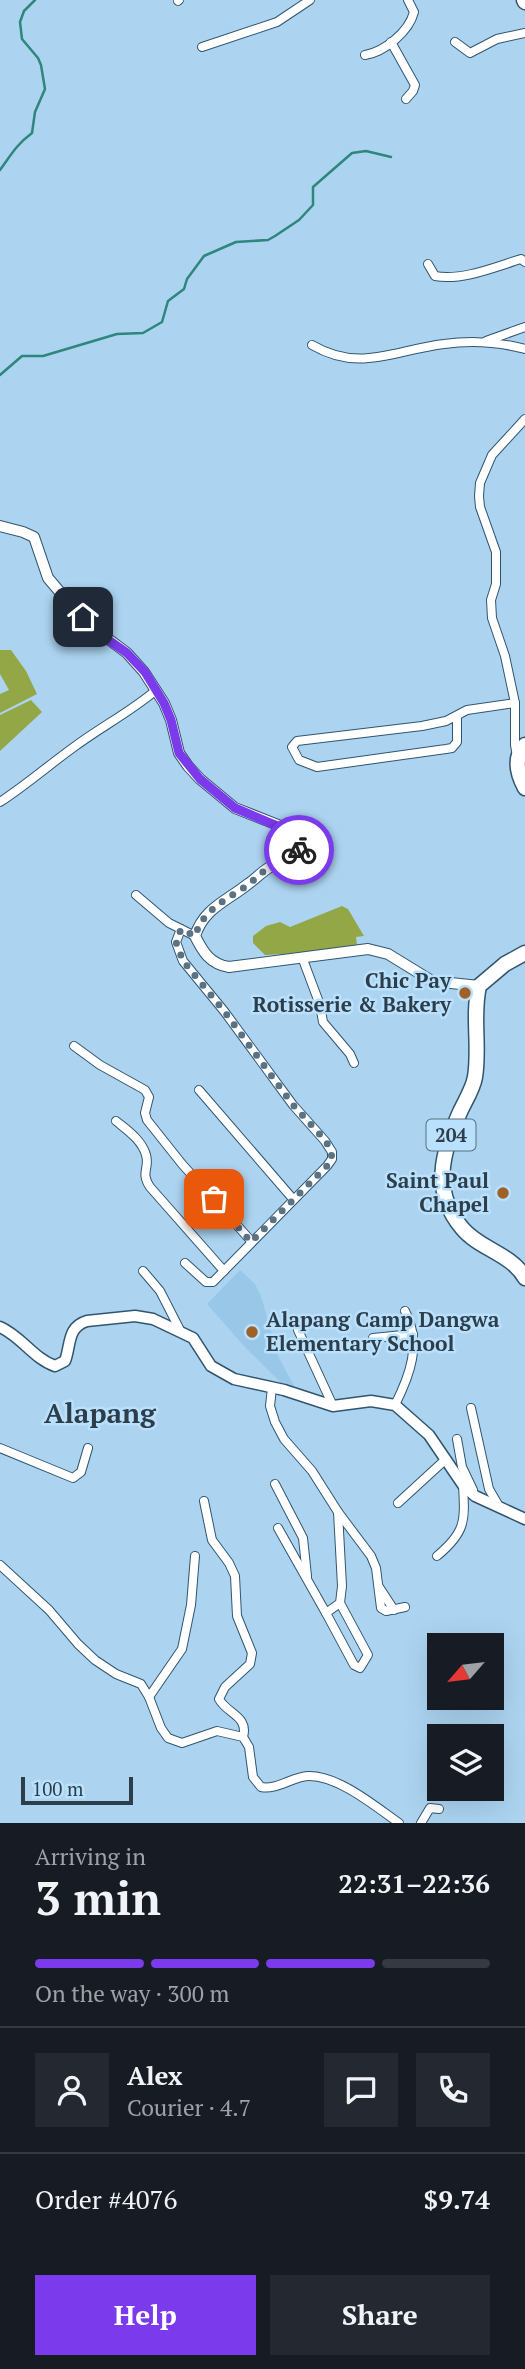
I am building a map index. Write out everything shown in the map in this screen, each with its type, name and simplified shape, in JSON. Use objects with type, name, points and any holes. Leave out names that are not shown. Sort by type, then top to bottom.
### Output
[{"type":"highway","points":[[525,746],[518,759],[518,770],[525,788]]},
{"type":"highway","points":[[479,986],[505,964],[525,953]]},
{"type":"highway","name":"204","points":[[479,986],[475,1014],[475,1075],[447,1148],[441,1176],[442,1192],[462,1228],[517,1267],[525,1278]]},
{"type":"main road","points":[[0,1327],[10,1332],[45,1362],[55,1366],[62,1364],[67,1358],[73,1330],[78,1324],[144,1316],[197,1342],[211,1366],[223,1374],[248,1383],[333,1406],[371,1401],[395,1405],[421,1425],[463,1485],[475,1496],[525,1519]]},
{"type":"street","points":[[202,47],[277,22],[310,0]]},
{"type":"street","points":[[365,55],[380,51],[413,18],[408,0]]},
{"type":"street","points":[[455,42],[470,53],[497,39],[525,33]]},
{"type":"street","points":[[391,42],[415,85],[406,99]]},
{"type":"street","points":[[429,264],[435,276],[446,277],[478,272],[521,259],[525,262]]},
{"type":"street","points":[[483,342],[525,327]]},
{"type":"street","points":[[498,337],[508,344]]},
{"type":"street","points":[[312,345],[340,358],[368,359],[446,343],[483,342],[508,344],[525,349]]},
{"type":"street","points":[[518,759],[515,745],[515,703],[505,656],[492,618],[496,552],[480,507],[479,496],[484,469],[492,455],[525,419]]},
{"type":"street","points":[[0,526],[34,537],[48,578],[91,626],[137,662],[164,703],[179,753],[200,779],[235,808],[288,829],[296,834],[300,842],[299,850],[294,855],[273,865],[215,905],[198,926],[195,936]]},
{"type":"street","points":[[0,802],[155,691]]},
{"type":"street","points":[[457,716],[457,743],[452,748],[317,767],[299,760],[292,747],[297,741],[422,726],[446,721],[467,710],[515,703]]},
{"type":"street","points":[[136,895],[159,915],[195,936],[210,960],[220,965],[229,967],[368,949],[388,954],[432,981],[479,986]]},
{"type":"street","points":[[181,929],[176,942],[183,961],[224,1011],[283,1093],[326,1141],[332,1159],[224,1271],[209,1283],[185,1263]]},
{"type":"street","points":[[302,957],[320,1005],[323,1023],[350,1054],[354,1063]]},
{"type":"street","points":[[74,1046],[145,1090],[149,1097],[145,1113],[147,1120],[251,1242]]},
{"type":"street","points":[[199,1090],[293,1199]]},
{"type":"street","points":[[116,1121],[131,1133],[145,1151],[145,1177],[150,1187],[224,1271]]},
{"type":"street","points":[[143,1271],[160,1291],[181,1332]]},
{"type":"street","points":[[395,1405],[410,1373],[414,1349],[411,1321],[405,1311]]},
{"type":"street","points":[[298,1329],[333,1406]]},
{"type":"street","points":[[373,1338],[413,1334]]},
{"type":"street","points":[[272,1388],[270,1406],[280,1432],[312,1471],[371,1556],[378,1584],[394,1610],[405,1607]]},
{"type":"street","points":[[471,1409],[489,1489],[502,1510]]},
{"type":"street","points":[[457,1439],[462,1467],[475,1496]]},
{"type":"street","points":[[0,1448],[73,1478],[81,1472],[88,1448]]},
{"type":"street","points":[[398,1503],[446,1459]]},
{"type":"street","points":[[275,1484],[303,1538],[307,1579]]},
{"type":"street","points":[[437,1556],[455,1540],[461,1529],[463,1485]]},
{"type":"street","points":[[204,1500],[212,1540],[235,1576],[237,1616],[252,1653],[250,1664],[225,1687],[219,1699],[223,1706],[242,1721],[245,1730],[243,1737]]},
{"type":"street","points":[[278,1528],[354,1665],[360,1668],[368,1655],[340,1604],[342,1586],[338,1512]]},
{"type":"street","points":[[149,1697],[182,1649],[191,1605],[195,1556]]},
{"type":"street","points":[[0,1564],[49,1611],[87,1653],[116,1674],[141,1684],[161,1728],[173,1741],[182,1743],[217,1731],[243,1737],[249,1747],[253,1777],[261,1787],[269,1788],[316,1776],[360,1796],[399,1823]]},
{"type":"street","points":[[326,1613],[340,1604]]},
{"type":"street","points":[[421,1823],[430,1808],[439,1809]]},
{"type":"shaded area","name":"Alapang Camp Dangwa Elementary School","points":[[240,1270],[255,1284],[261,1296],[278,1356],[297,1391],[289,1391],[207,1304]]},
{"type":"green space","points":[[0,650],[11,650],[26,671],[37,694],[0,713],[0,694],[9,690],[0,674]]},
{"type":"green space","points":[[31,700],[42,712],[0,751],[0,715]]},
{"type":"green space","points":[[342,906],[348,909],[364,936],[356,937],[357,945],[323,952],[265,955],[253,943],[253,936],[266,926],[280,922],[290,927]]},
{"type":"waterway","points":[[0,170],[32,133],[35,112],[45,89],[41,65],[22,39],[20,22],[24,11],[35,0]]},
{"type":"waterway","points":[[0,375],[22,356],[43,356],[117,334],[143,333],[162,322],[168,301],[184,289],[187,279],[204,256],[236,242],[268,240],[299,220],[313,205],[313,187],[352,153],[366,151],[391,157]]},
{"type":"way so far","points":[[214,1199],[251,1242],[332,1159],[326,1141],[293,1105],[224,1011],[183,961],[176,942],[181,929],[195,936],[198,926],[215,905],[299,850]]},
{"type":"place","name":"Chic Pay Rotisserie & Bakery","points":[[465,993]]},
{"type":"place","name":"Saint Paul Chapel","points":[[503,1193]]},
{"type":"place","name":"Alapang Camp Dangwa Elementary School","points":[[252,1332]]},
{"type":"district","name":"Alapang","points":[[100,1413]]},
{"type":"route","points":[[83,617],[104,637],[127,653],[145,672],[164,703],[179,753],[200,779],[235,808],[296,834],[300,842],[299,850]]}]
